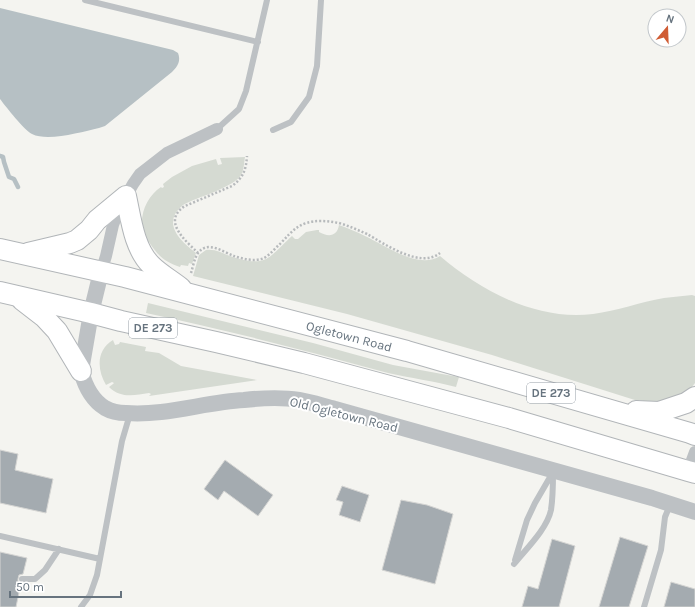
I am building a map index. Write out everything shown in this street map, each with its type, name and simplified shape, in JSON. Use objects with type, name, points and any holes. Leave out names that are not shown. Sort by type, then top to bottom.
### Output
[{"type":"main road","points":[[22,254],[70,244],[84,235],[97,220],[126,196],[137,244],[142,255],[151,266],[189,294]]},
{"type":"main road","name":"Ogletown Road","points":[[0,249],[189,294],[407,352],[695,435]]},
{"type":"main road","points":[[9,294],[44,317],[54,327],[81,371]]},
{"type":"main road","name":"DE 273","points":[[9,294],[304,364],[510,418],[693,470]]},
{"type":"main road","points":[[610,410],[659,412],[686,403],[695,397]]},
{"type":"street","points":[[101,272],[113,225],[126,196],[140,174],[167,153],[217,129]]},
{"type":"street","name":"Old Ogletown Road","points":[[101,272],[91,313],[81,371],[88,390],[95,400],[106,409],[117,412],[149,414],[243,400],[274,398],[299,400],[670,503],[695,512]]},
{"type":"street","points":[[693,470],[695,452]]},
{"type":"lane","points":[[85,0],[258,42]]},
{"type":"lane","points":[[217,129],[238,109],[246,91],[268,0]]},
{"type":"lane","points":[[273,130],[291,122],[309,97],[317,66],[321,0]]},
{"type":"lane","points":[[81,607],[90,595],[97,575],[122,441],[130,413]]},
{"type":"lane","points":[[553,470],[551,510],[546,522],[514,564],[527,520],[553,470]]},
{"type":"lane","points":[[644,607],[661,550],[665,517],[670,503]]},
{"type":"lane","points":[[0,536],[100,559]]},
{"type":"lane","points":[[22,579],[35,579],[46,570],[59,550]]},
{"type":"path","points":[[198,253],[183,238],[175,224],[175,218],[185,206],[238,182],[244,171],[247,156]]},
{"type":"path","points":[[191,273],[195,258],[202,250],[207,248],[220,249],[233,256],[252,260],[263,258],[298,227],[305,223],[320,221],[338,223],[353,228],[402,252],[418,258],[430,258],[440,254]]},
{"type":"shaded area","points":[[0,8],[173,50],[178,53],[178,63],[172,72],[105,126],[65,136],[47,137],[32,134],[24,128],[0,99]]},
{"type":"shaded area","points":[[245,157],[242,173],[237,180],[223,188],[183,205],[174,218],[173,225],[175,231],[184,243],[196,253],[192,264],[189,263],[188,266],[181,265],[180,267],[175,265],[162,258],[149,242],[145,244],[142,225],[144,208],[153,194],[161,187],[164,187],[163,184],[172,177],[192,166],[216,159],[218,165],[222,164],[220,158]]},
{"type":"shaded area","points":[[339,225],[359,233],[402,255],[422,260],[431,260],[440,256],[473,281],[492,292],[511,301],[551,313],[572,315],[593,314],[664,298],[695,296],[695,383],[683,395],[664,403],[638,401],[492,355],[347,314],[193,276],[199,255],[206,250],[216,251],[244,260],[258,261],[266,259],[272,255],[292,236],[295,239],[298,239],[306,232],[317,230],[319,230],[322,234],[332,235],[336,232]]},
{"type":"shaded area","points":[[148,303],[313,343],[393,365],[459,377],[456,387],[388,373],[189,322],[146,313]]},
{"type":"shaded area","points":[[113,340],[115,345],[119,344],[120,342],[146,347],[145,351],[159,353],[181,366],[257,380],[149,396],[151,394],[149,393],[123,395],[109,387],[114,383],[112,382],[106,385],[101,373],[100,361],[103,349]]},
{"type":"building","points":[[0,450],[18,454],[15,470],[53,479],[46,513],[0,503]]},
{"type":"building","points":[[225,460],[273,495],[258,516],[224,491],[218,500],[204,489]]},
{"type":"building","points":[[342,486],[369,495],[360,522],[339,515],[343,502],[336,500]]},
{"type":"building","points":[[401,500],[427,505],[453,514],[435,584],[382,570]]},
{"type":"building","points":[[620,537],[648,546],[629,607],[599,607]]},
{"type":"building","points":[[552,539],[575,546],[559,607],[522,607],[528,586],[538,589]]},
{"type":"building","points":[[0,552],[27,558],[23,574],[19,575],[18,579],[18,582],[21,583],[16,607],[0,607]]},
{"type":"building","points":[[671,582],[695,589],[695,607],[664,607]]},
{"type":"waterway","points":[[0,156],[3,157],[9,177],[14,179],[18,187]]}]
